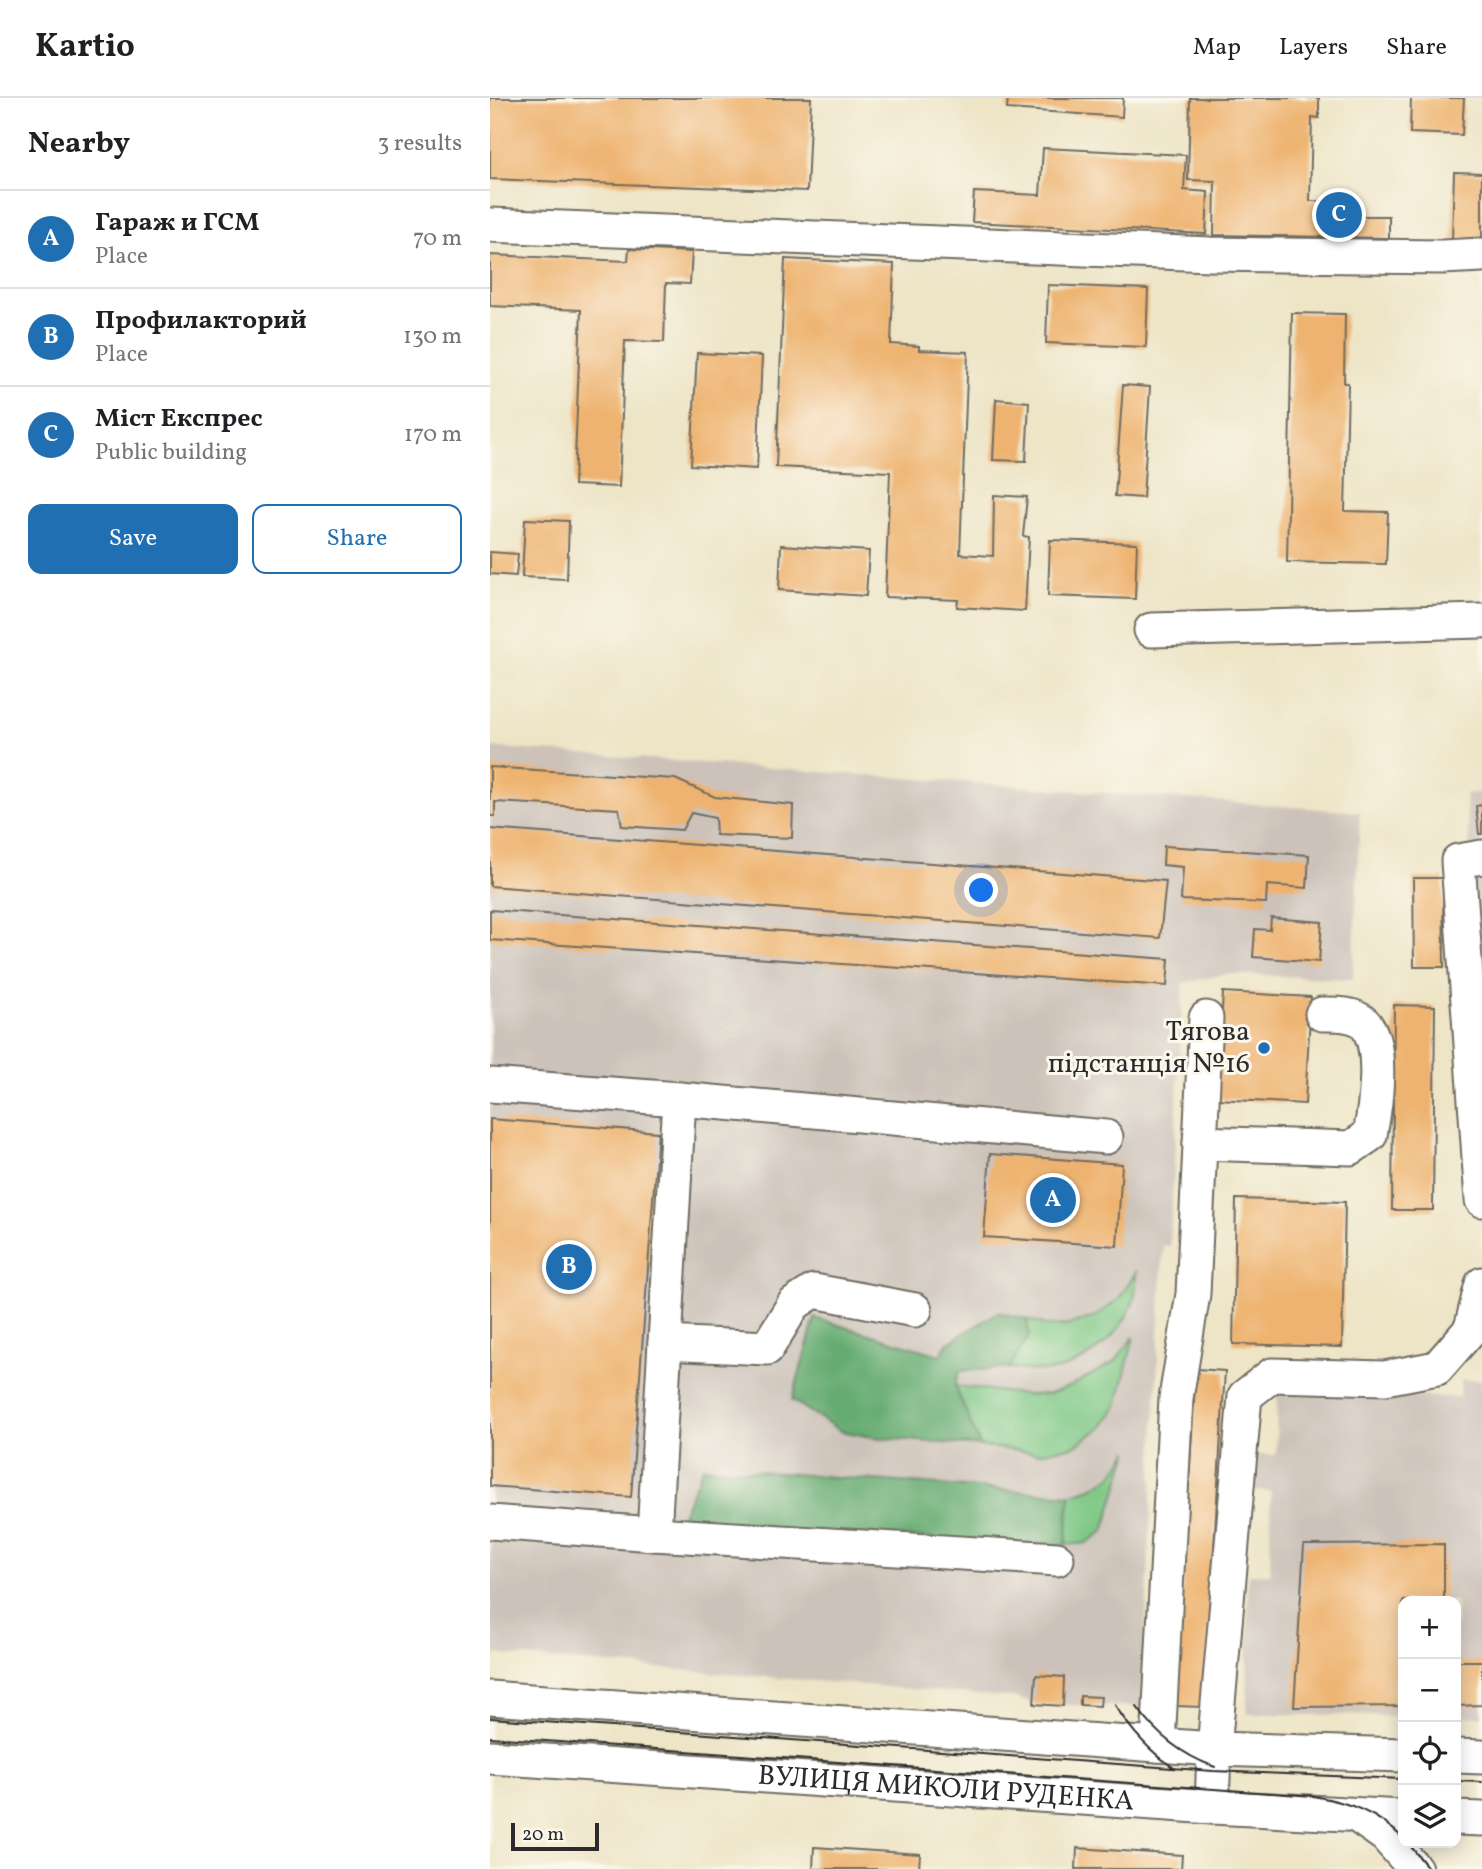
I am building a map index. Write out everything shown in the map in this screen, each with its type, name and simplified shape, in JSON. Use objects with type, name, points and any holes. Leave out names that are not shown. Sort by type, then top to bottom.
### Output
[{"type":"street","points":[[490,225],[1210,254],[1442,257],[1482,255]]},
{"type":"street","points":[[1151,629],[1482,621]]},
{"type":"street","points":[[1482,857],[1458,861],[1480,1142],[1482,1200]]},
{"type":"street","points":[[1200,1143],[1351,1148],[1370,1135],[1374,1112],[1376,1047],[1364,1023],[1348,1015],[1322,1014]]},
{"type":"street","points":[[1158,1745],[1176,1398],[1193,1294],[1206,1018]]},
{"type":"street","points":[[490,1085],[1106,1137]]},
{"type":"street","points":[[654,1534],[679,1099]]},
{"type":"street","points":[[1212,1807],[1214,1749],[1245,1396],[1272,1375],[1385,1378],[1437,1368],[1477,1328],[1482,1284]]},
{"type":"street","points":[[665,1343],[767,1348],[794,1304],[814,1291],[915,1310]]},
{"type":"street","points":[[490,1522],[1058,1559]]},
{"type":"street","name":"ВУЛИЦЯ МИКОЛИ РУДЕНКА","points":[[490,1698],[1214,1749],[1398,1755]]},
{"type":"street","points":[[1461,1756],[1482,1756]]},
{"type":"street","name":"ВУЛИЦЯ МИКОЛИ РУДЕНКА","points":[[490,1757],[1212,1807],[1398,1817]]},
{"type":"street","points":[[1356,1815],[1386,1836],[1415,1869]]},
{"type":"street","points":[[1461,1818],[1482,1819]]},
{"type":"shaded area","points":[[490,747],[1360,812],[1353,979],[1227,974],[1183,983],[1170,1246],[1163,1246],[1142,1707],[1034,1704],[1017,1698],[490,1654]]},
{"type":"shaded area","points":[[1482,793],[1482,1002],[1465,794]]},
{"type":"shaded area","points":[[1461,1380],[1482,1380],[1482,1717],[1461,1717],[1461,1596],[1398,1596],[1398,1716],[1247,1714],[1248,1574],[1270,1574],[1271,1491],[1254,1491],[1254,1455],[1276,1455],[1277,1394],[1460,1397]]},
{"type":"green space","points":[[1136,1272],[1135,1296],[1129,1312],[1121,1326],[1098,1349],[1055,1370],[1009,1368],[1029,1336],[1027,1319],[1049,1326],[1068,1325],[1094,1317],[1118,1300]]},
{"type":"green space","points":[[998,1312],[1027,1319],[1029,1336],[1009,1368],[960,1371],[955,1386],[980,1446],[872,1437],[841,1431],[792,1400],[815,1318],[940,1355],[948,1343]]},
{"type":"green space","points":[[1134,1336],[1117,1406],[1101,1428],[1074,1446],[1038,1453],[980,1446],[955,1386],[1029,1395],[1049,1394],[1071,1386],[1115,1362]]},
{"type":"green space","points":[[1129,1450],[1104,1531],[1086,1543],[1066,1545],[1070,1495],[1091,1488],[1112,1476]]},
{"type":"green space","points":[[703,1467],[1070,1495],[1066,1545],[677,1526]]},
{"type":"building","points":[[490,98],[811,98],[807,191],[490,179]]},
{"type":"building","points":[[1008,98],[1123,98],[1122,117],[1007,109]]},
{"type":"building","points":[[1190,98],[1319,98],[1319,118],[1312,117],[1310,201],[1358,203],[1359,216],[1389,216],[1389,238],[1214,235],[1215,181],[1188,180]]},
{"type":"building","points":[[1411,98],[1464,98],[1462,135],[1410,133]]},
{"type":"building","points":[[1043,148],[1186,155],[1184,190],[1208,192],[1206,234],[972,222],[974,192],[1040,195]]},
{"type":"building","points":[[1454,172],[1482,173],[1482,241],[1452,240]]},
{"type":"building","points":[[629,249],[692,252],[690,284],[666,283],[664,342],[625,341],[619,487],[574,485],[581,310],[490,306],[490,255],[628,261]]},
{"type":"building","points":[[785,259],[894,264],[891,344],[919,346],[919,350],[968,352],[960,554],[993,556],[994,495],[1027,497],[1023,536],[1029,537],[1025,611],[957,607],[958,600],[885,597],[890,472],[776,467]]},
{"type":"building","points":[[1048,285],[1148,289],[1146,347],[1046,343]]},
{"type":"building","points":[[1292,313],[1345,314],[1344,383],[1348,383],[1345,511],[1388,512],[1386,564],[1287,562]]},
{"type":"building","points":[[697,353],[762,356],[757,469],[691,465]]},
{"type":"building","points":[[1123,385],[1150,387],[1143,498],[1115,496]]},
{"type":"building","points":[[996,399],[1029,402],[1026,461],[993,460]]},
{"type":"building","points":[[525,519],[569,521],[567,579],[522,577]]},
{"type":"building","points":[[1050,540],[1137,543],[1135,599],[1048,596]]},
{"type":"building","points":[[781,545],[869,551],[866,596],[779,590]]},
{"type":"building","points":[[490,552],[518,554],[516,576],[490,574]]},
{"type":"building","points":[[490,767],[675,779],[715,797],[793,805],[792,838],[716,835],[715,818],[691,813],[682,830],[622,826],[619,809],[495,802],[495,816],[490,816]]},
{"type":"building","points":[[1482,805],[1482,834],[1479,834],[1476,806]]},
{"type":"building","points":[[490,829],[1166,881],[1160,938],[490,886]]},
{"type":"building","points":[[1164,846],[1309,855],[1307,888],[1267,885],[1266,903],[1181,900],[1183,867],[1163,865]]},
{"type":"building","points":[[1413,878],[1443,878],[1444,967],[1414,967]]},
{"type":"building","points":[[490,910],[1169,959],[1167,986],[490,940]]},
{"type":"building","points":[[1271,918],[1322,922],[1319,962],[1253,957],[1255,929],[1270,930]]},
{"type":"building","name":"Тягова пiдстанцiя №16","points":[[1223,992],[1311,997],[1305,1104],[1217,1099]]},
{"type":"building","points":[[1394,1005],[1435,1006],[1433,1210],[1392,1210]]},
{"type":"building","points":[[490,1119],[658,1132],[631,1497],[490,1486]]},
{"type":"building","points":[[990,1154],[1122,1164],[1117,1246],[984,1237]]},
{"type":"building","points":[[1236,1199],[1345,1202],[1342,1347],[1233,1344]]},
{"type":"building","points":[[1196,1369],[1225,1371],[1204,1707],[1175,1706]]},
{"type":"building","points":[[1444,1544],[1444,1596],[1398,1596],[1398,1706],[1294,1707],[1304,1545]]},
{"type":"building","points":[[1461,1661],[1482,1661],[1482,1705],[1461,1706]]},
{"type":"building","points":[[1036,1675],[1064,1677],[1063,1706],[1034,1704]]},
{"type":"building","points":[[1080,1696],[1101,1697],[1100,1706],[1080,1705]]},
{"type":"building","points":[[814,1847],[920,1854],[919,1869],[813,1869]]},
{"type":"building","points":[[1077,1848],[1182,1855],[1181,1869],[1076,1869]]},
{"type":"tram line","points":[[1115,1705],[1141,1740],[1174,1768]]},
{"type":"tram line","points":[[1137,1707],[1153,1727],[1171,1743],[1192,1757],[1215,1767]]},
{"type":"tram line","points":[[490,1718],[1213,1771],[1398,1779]]},
{"type":"tram line","points":[[490,1737],[1313,1796],[1362,1810],[1398,1834]]},
{"type":"tram line","points":[[1461,1781],[1482,1782]]},
{"type":"tram line","points":[[1412,1848],[1429,1869]]},
{"type":"place","name":"Міст Експрес","points":[[1339,215]]},
{"type":"place","name":"Тягова пiдстанцiя №16","points":[[1264,1048]]},
{"type":"place","name":"Гараж и ГСМ","points":[[1053,1200]]},
{"type":"place","name":"Профилакторий","points":[[569,1267]]}]
